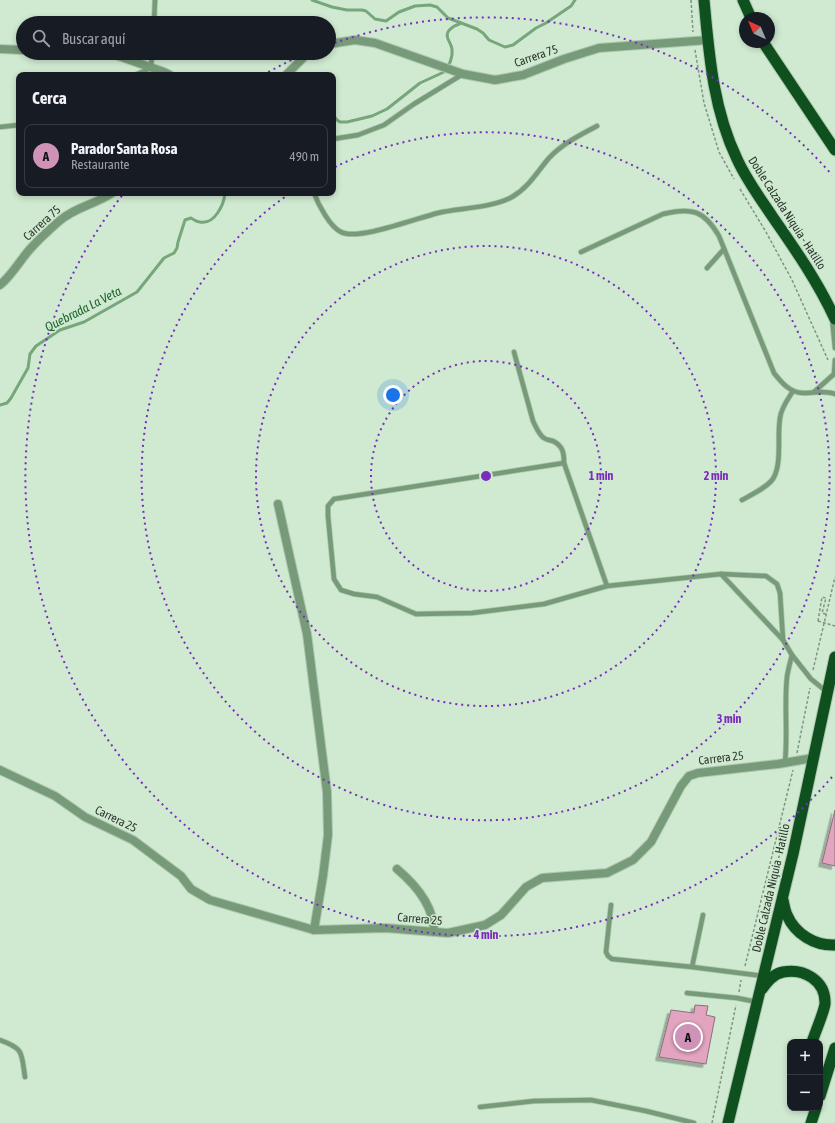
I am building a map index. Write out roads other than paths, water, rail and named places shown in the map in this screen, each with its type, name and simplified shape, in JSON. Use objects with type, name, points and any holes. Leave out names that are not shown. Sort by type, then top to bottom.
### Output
[{"type":"highway","name":"Doble Calzada Niquia - Hatillo","points":[[704,0],[715,93],[724,127],[737,160],[752,186],[814,280],[833,315]]},
{"type":"highway","points":[[742,0],[748,12]]},
{"type":"highway","points":[[767,48],[835,150]]},
{"type":"highway","name":"Doble Calzada Niquia - Hatillo","points":[[728,1123],[783,897],[835,657]]},
{"type":"highway","points":[[783,897],[786,914],[796,929],[810,940],[827,945],[835,945]]},
{"type":"highway","points":[[758,997],[770,979],[781,972],[800,971],[808,974],[815,980],[822,990],[825,1004],[813,1039]]},
{"type":"highway","points":[[823,1086],[835,1048]]},
{"type":"street","name":"Carrera 75","points":[[336,43],[356,40],[374,42],[463,74],[495,80],[523,75],[564,59],[599,48],[708,40]]},
{"type":"street","points":[[0,49],[16,50]]},
{"type":"street","points":[[129,60],[164,72]]},
{"type":"street","points":[[289,72],[301,60]]},
{"type":"street","name":"Carrera 75","points":[[0,285],[12,274],[31,248],[59,221],[80,208],[107,196]]},
{"type":"street","points":[[278,504],[307,634],[327,792],[328,835],[324,876],[314,930]]},
{"type":"street","name":"Carrera 25","points":[[0,770],[55,796],[85,817],[133,840],[181,876],[191,889],[210,900],[314,930],[386,928],[448,933],[485,924],[501,915],[526,887],[542,878],[607,873],[633,860],[651,842],[681,786],[689,776],[698,773],[813,758]]},
{"type":"street","points":[[397,869],[411,881],[419,891],[427,905],[433,921],[434,932]]},
{"type":"lane","points":[[154,16],[155,0]]},
{"type":"lane","points":[[142,72],[151,68],[152,60]]},
{"type":"lane","points":[[336,139],[358,135],[384,125],[414,104],[463,74]]},
{"type":"lane","points":[[0,127],[16,125]]},
{"type":"lane","points":[[315,196],[322,211],[340,232],[347,234],[362,234],[439,213],[492,204],[511,198],[526,186],[550,157],[569,141],[597,126]]},
{"type":"lane","points":[[581,252],[663,214],[678,210],[690,210],[702,214],[719,236],[774,373],[784,385],[793,391],[802,393],[830,392],[835,394]]},
{"type":"lane","points":[[707,268],[724,249]]},
{"type":"lane","points":[[833,315],[835,348]]},
{"type":"lane","points":[[514,352],[533,421],[537,430],[544,438],[554,441],[561,446],[564,454],[564,463],[607,586]]},
{"type":"lane","points":[[814,392],[834,374],[835,360]]},
{"type":"lane","points":[[742,500],[762,488],[774,477],[778,463],[780,418],[786,402],[793,391]]},
{"type":"lane","points":[[564,463],[334,499],[328,506],[334,579],[341,590],[354,594],[377,597],[416,614],[472,613],[544,604],[607,586],[721,574],[766,576],[777,584],[780,592],[783,640]]},
{"type":"lane","points":[[721,574],[783,640],[792,656],[812,679],[827,692]]},
{"type":"lane","points":[[785,762],[787,748],[787,676],[792,656]]},
{"type":"lane","points":[[611,904],[606,952],[612,959],[763,976]]},
{"type":"lane","points":[[692,967],[703,915]]},
{"type":"lane","points":[[687,993],[737,998],[758,997]]},
{"type":"lane","points":[[0,1040],[14,1046],[20,1051],[25,1077]]},
{"type":"lane","points":[[480,1107],[534,1101],[591,1100],[646,1111],[694,1123]]},
{"type":"waterway","points":[[312,0],[332,7],[347,10],[366,11],[375,19],[386,21],[399,12],[415,6],[430,5],[437,7],[448,18],[477,29],[489,40],[505,47],[513,45],[536,28],[546,23],[571,6],[575,0]]},
{"type":"waterway","name":"Quebrada La Veta","points":[[336,119],[340,122],[347,122],[372,116],[387,109],[420,83],[444,72],[449,65],[452,55],[452,49],[447,35],[449,30],[461,23]]},
{"type":"waterway","name":"Quebrada La Veta","points":[[0,405],[7,403],[11,398],[28,368],[30,354],[36,346],[60,330],[84,322],[137,292],[164,258],[174,253],[177,248],[185,220],[191,218],[199,222],[210,220],[218,213],[224,196]]},
{"type":"place","name":"Parador Santa Rosa","points":[[688,1037]]}]
